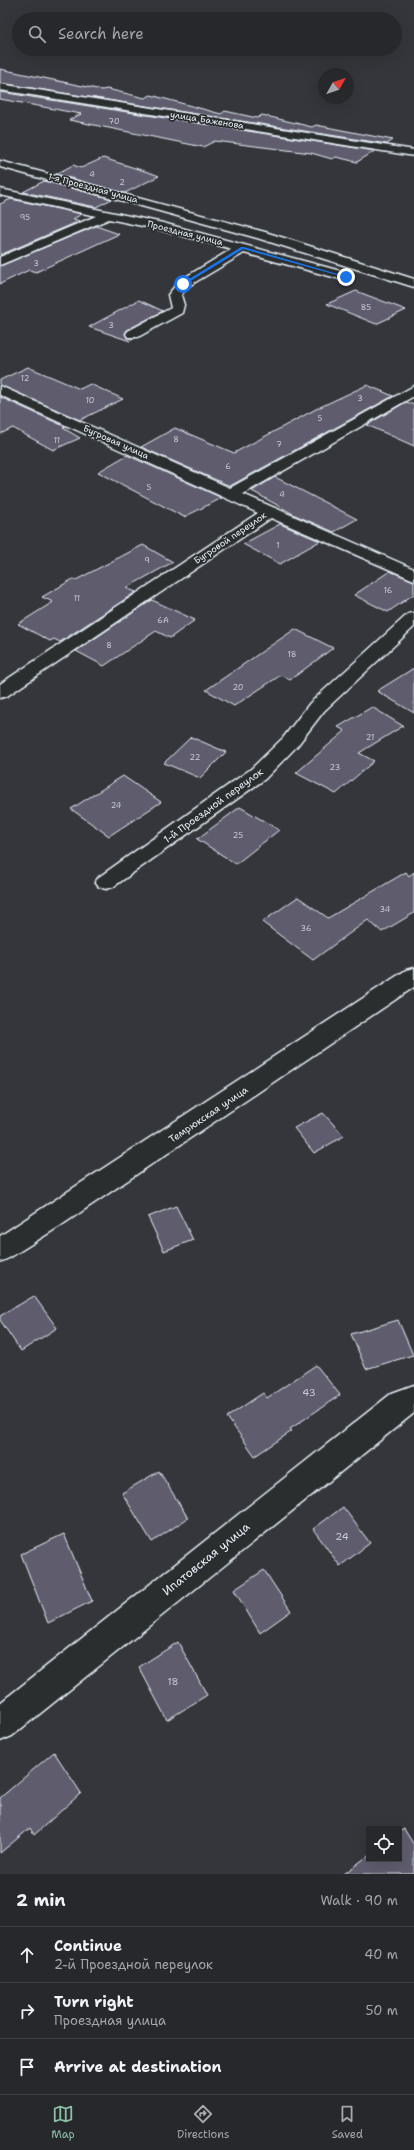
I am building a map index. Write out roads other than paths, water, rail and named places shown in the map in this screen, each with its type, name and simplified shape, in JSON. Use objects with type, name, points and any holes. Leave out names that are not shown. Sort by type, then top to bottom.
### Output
[{"type":"street","name":"улица Баженова","points":[[0,87],[414,153]]},
{"type":"street","name":"1-я Проездная улица","points":[[0,164],[186,213]]},
{"type":"street","name":"Проездная улица","points":[[0,192],[106,216],[163,227],[353,279]]},
{"type":"street","points":[[163,227],[186,213]]},
{"type":"street","name":"Проездная улица","points":[[186,213],[414,283]]},
{"type":"street","points":[[0,261],[106,216]]},
{"type":"street","points":[[134,334],[177,310],[178,307],[174,297],[176,290],[183,284],[242,248]]},
{"type":"street","name":"Бугровая улица","points":[[0,390],[231,494]]},
{"type":"street","points":[[231,494],[414,390]]},
{"type":"street","name":"Бугровой переулок","points":[[231,494],[270,512]]},
{"type":"street","points":[[270,512],[414,575]]},
{"type":"street","name":"Бугровой переулок","points":[[0,692],[270,512]]},
{"type":"street","name":"1-й Проездной переулок","points":[[106,882],[258,774],[290,742],[317,707],[414,618]]},
{"type":"street","name":"Темрюкская улица","points":[[0,1250],[51,1218],[414,976]]},
{"type":"street","name":"Ипатовская улица","points":[[0,1724],[402,1403],[414,1399]]}]
